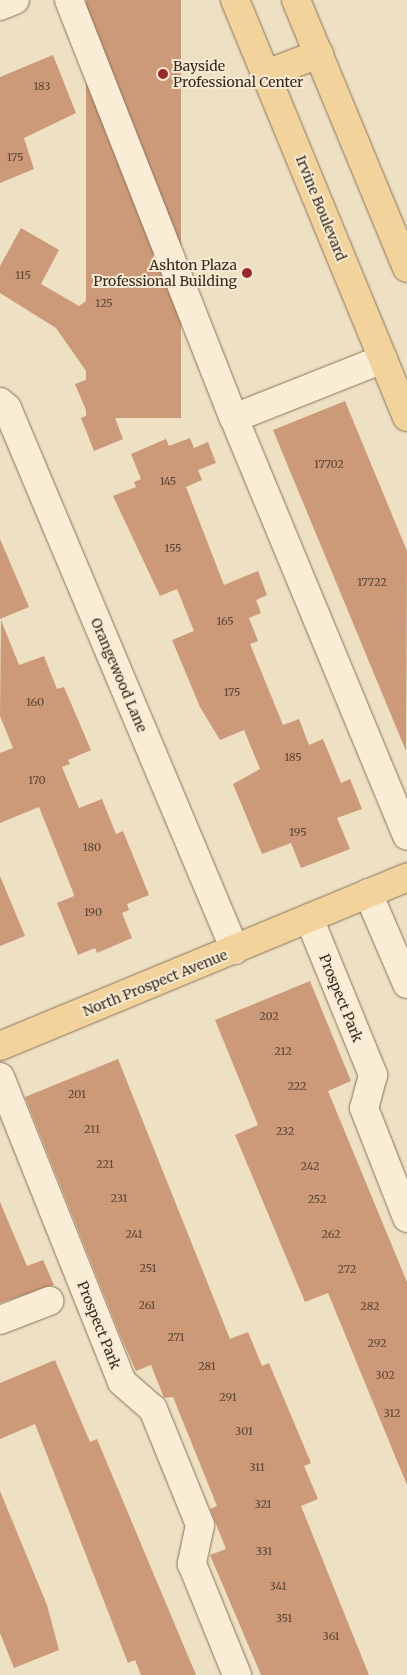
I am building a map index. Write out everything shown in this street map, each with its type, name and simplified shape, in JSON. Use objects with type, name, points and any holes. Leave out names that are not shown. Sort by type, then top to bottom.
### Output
[{"type":"main road","name":"Irvine Boulevard","points":[[235,0],[407,417]]},
{"type":"main road","points":[[296,0],[407,268]]},
{"type":"main road","points":[[266,74],[319,54]]},
{"type":"main road","name":"North Prospect Avenue","points":[[0,1046],[407,877]]},
{"type":"street","points":[[0,6],[15,0]]},
{"type":"street","points":[[69,0],[234,418],[407,836]]},
{"type":"street","points":[[234,418],[383,360]]},
{"type":"street","name":"Orangewood Lane","points":[[0,402],[8,408],[235,950]]},
{"type":"street","points":[[368,893],[407,984]]},
{"type":"street","name":"Prospect Park","points":[[309,918],[373,1075],[364,1108],[407,1218]]},
{"type":"street","name":"Prospect Park","points":[[0,1076],[122,1382],[153,1410],[200,1525],[192,1564],[236,1675]]},
{"type":"street","points":[[0,1320],[49,1301]]},
{"type":"building","points":[[86,0],[181,0],[181,418],[86,418]]},
{"type":"building","points":[[53,55],[76,113],[24,138],[34,169],[0,183],[0,77]]},
{"type":"building","points":[[21,228],[59,250],[41,284],[79,306],[111,283],[147,334],[128,347],[150,401],[114,415],[123,439],[94,451],[81,418],[88,415],[75,384],[91,378],[56,328],[0,293],[0,266]]},
{"type":"building","points":[[345,401],[407,551],[406,751],[273,430]]},
{"type":"building","points":[[190,438],[194,448],[208,442],[216,463],[198,470],[202,480],[186,487],[224,585],[258,571],[267,595],[256,600],[261,613],[249,618],[258,641],[250,644],[283,725],[299,719],[309,745],[323,739],[341,783],[350,779],[362,809],[337,818],[350,849],[301,868],[291,843],[262,854],[233,784],[260,769],[244,730],[220,740],[200,707],[172,640],[194,631],[177,589],[160,596],[113,496],[136,487],[134,482],[141,479],[131,454],[166,439],[169,446]]},
{"type":"building","points":[[0,539],[29,607],[0,619]]},
{"type":"building","points":[[1,620],[19,665],[44,656],[57,689],[64,687],[91,750],[68,760],[70,764],[62,767],[79,808],[102,799],[116,834],[123,831],[149,895],[127,904],[129,910],[122,913],[132,938],[97,953],[95,948],[78,955],[57,903],[74,896],[39,807],[0,823],[0,753],[13,748],[0,716]]},
{"type":"building","points":[[0,876],[25,936],[0,946]]},
{"type":"building","points":[[310,981],[351,1081],[328,1091],[407,1282],[407,1485],[328,1293],[305,1302],[235,1135],[258,1125],[215,1020]]},
{"type":"building","points":[[118,1059],[230,1339],[248,1332],[262,1366],[269,1363],[311,1463],[304,1466],[318,1499],[301,1506],[369,1675],[261,1675],[210,1555],[226,1549],[210,1509],[217,1506],[173,1397],[164,1398],[151,1365],[136,1371],[121,1337],[25,1097]]},
{"type":"building","points":[[0,1202],[27,1266],[43,1260],[54,1285],[0,1303]]},
{"type":"building","points":[[55,1360],[90,1442],[97,1439],[196,1675],[141,1675],[135,1660],[128,1663],[35,1424],[0,1439],[0,1383]]},
{"type":"building","points":[[0,1491],[47,1605],[59,1650],[14,1668],[0,1633]]},
{"type":"place","name":"Bayside Professional Center","points":[[163,74]]},
{"type":"place","name":"Ashton Plaza Professional Building","points":[[247,273]]}]
